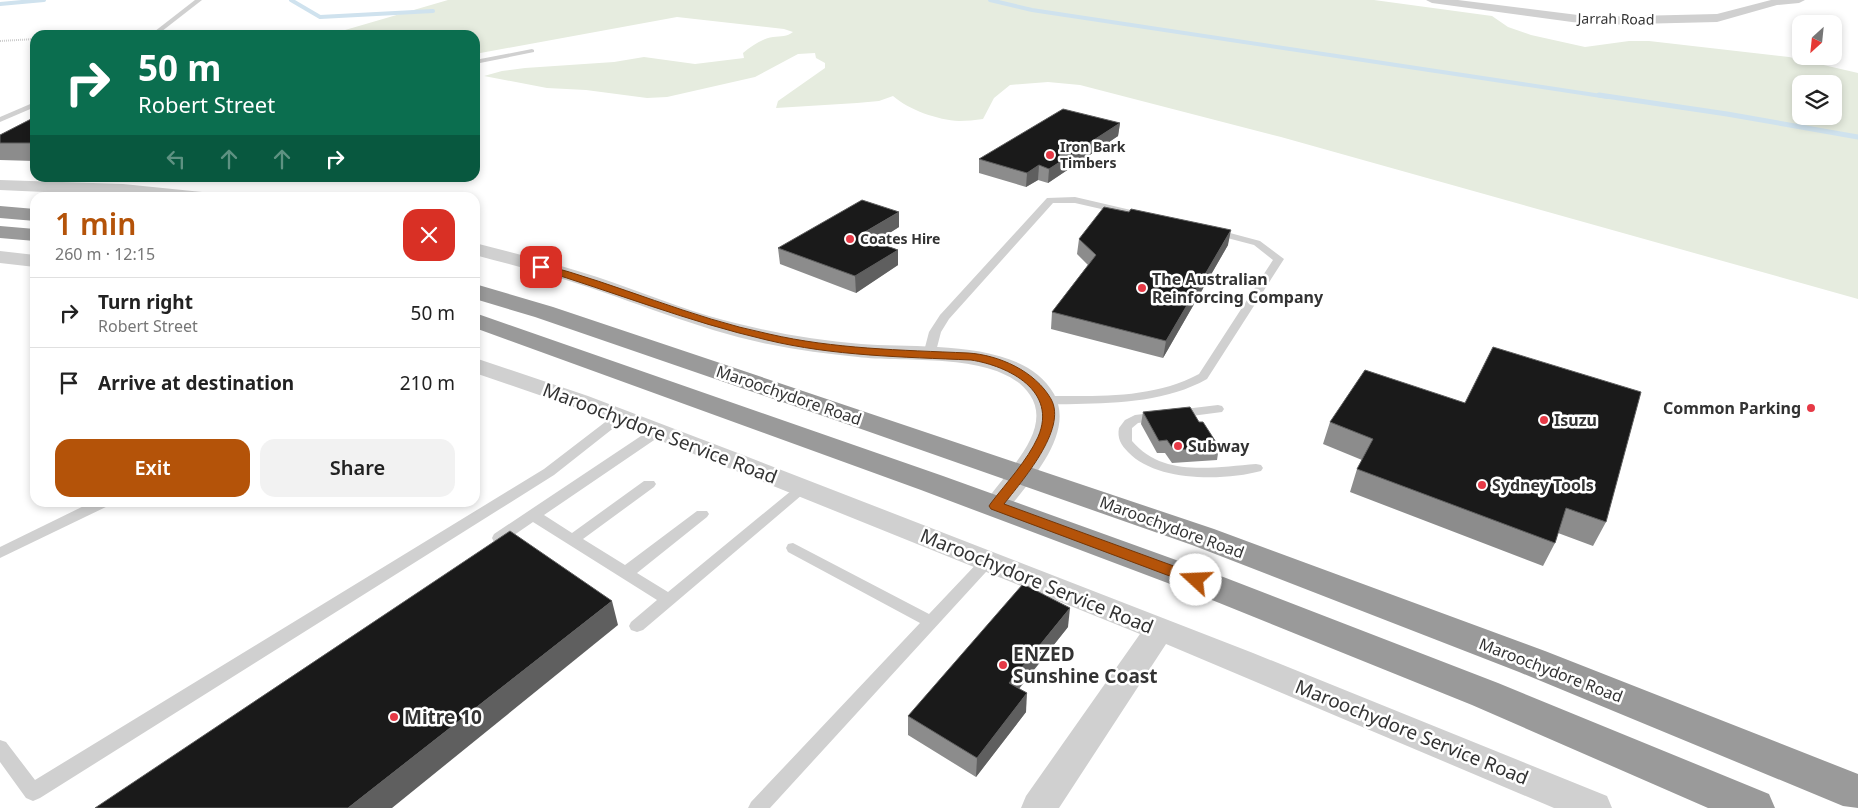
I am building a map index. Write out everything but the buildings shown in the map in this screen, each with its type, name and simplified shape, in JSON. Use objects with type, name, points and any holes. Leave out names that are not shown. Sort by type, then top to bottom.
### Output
[{"type":"highway","points":[[0,212],[30,215]]},
{"type":"highway","points":[[0,232],[30,235]]},
{"type":"highway","name":"Maroochydore Road","points":[[480,293],[544,312],[1021,473],[1368,599],[1682,721],[1858,793]]},
{"type":"highway","points":[[480,322],[996,506],[1214,587],[1494,698],[1754,808]]},
{"type":"street","name":"Jarrah Road","points":[[1432,0],[1594,21],[1717,18],[1777,2],[1799,0]]},
{"type":"street","points":[[0,185],[123,189],[153,192]]},
{"type":"street","points":[[480,250],[589,281],[701,320],[769,338],[860,351],[971,357],[1003,365],[1027,378],[1039,389],[1046,400],[1048,414],[1045,435],[1035,454],[996,506]]},
{"type":"street","points":[[0,257],[30,260]]},
{"type":"street","name":"Maroochydore Service Road","points":[[480,367],[546,388],[621,416],[988,561],[1397,724],[1594,808]]},
{"type":"street","points":[[1039,808],[1159,630]]},
{"type":"lane","points":[[160,30],[199,0]]},
{"type":"lane","points":[[480,61],[532,51]]},
{"type":"lane","points":[[0,120],[30,106]]},
{"type":"lane","points":[[929,354],[935,332],[944,317],[1050,200],[1075,200],[1159,219]]},
{"type":"lane","points":[[1046,400],[1100,399],[1151,394],[1192,384],[1203,376],[1279,259],[1257,243],[1205,229]]},
{"type":"lane","points":[[1218,409],[1135,419],[1125,427],[1124,435],[1127,443],[1146,460],[1169,469],[1191,473],[1256,468]]},
{"type":"lane","points":[[0,748],[33,792],[549,472],[621,416]]},
{"type":"lane","points":[[499,538],[658,431]]},
{"type":"lane","points":[[572,540],[649,484]]},
{"type":"lane","points":[[637,626],[802,489]]},
{"type":"lane","points":[[0,553],[95,507]]},
{"type":"lane","points":[[626,573],[702,514]]},
{"type":"lane","points":[[533,515],[669,600]]},
{"type":"lane","points":[[793,548],[931,622]]},
{"type":"lane","points":[[758,808],[988,561]]},
{"type":"path","points":[[0,41],[30,39]]},
{"type":"shaded area","points":[[448,0],[1374,0],[1492,16],[1508,27],[1531,35],[1585,47],[1629,41],[1649,41],[1789,57],[1792,58],[1792,65],[1824,65],[1858,73],[1858,299],[1281,137],[1080,85],[1048,82],[1010,85],[994,98],[983,119],[959,121],[942,119],[924,113],[907,106],[893,96],[879,101],[776,108],[778,101],[825,68],[825,63],[816,58],[815,53],[798,54],[755,77],[667,97],[647,98],[586,90],[547,88],[484,76],[525,68],[614,62],[644,57],[695,64],[744,58],[743,53],[753,45],[769,38],[786,36],[793,32],[784,29],[677,17],[480,53],[480,30],[345,30]]},
{"type":"waterway","points":[[0,4],[44,0]]},
{"type":"waterway","points":[[291,0],[320,17],[433,11]]},
{"type":"waterway","points":[[990,0],[1032,10],[1608,97]]},
{"type":"waterway","points":[[1599,95],[1727,114],[1858,137]]},
{"type":"place","name":"Iron Bark Timbers","points":[[1050,155]]},
{"type":"place","name":"Coates Hire","points":[[850,239]]},
{"type":"place","name":"The Australian Reinforcing Company","points":[[1142,288]]},
{"type":"place","name":"Common Parking","points":[[1811,408]]},
{"type":"place","name":"Isuzu","points":[[1544,420]]},
{"type":"place","name":"Subway","points":[[1178,446]]},
{"type":"place","name":"Sydney Tools","points":[[1482,485]]},
{"type":"place","name":"ENZED Sunshine Coast","points":[[1003,665]]},
{"type":"place","name":"Mitre 10","points":[[394,717]]},
{"type":"route","points":[[541,267],[614,289],[701,320],[769,338],[860,351],[971,357],[988,360],[1018,372],[1039,389],[1046,400],[1048,408],[1047,424],[1045,435],[1035,454],[996,506],[1196,580]]}]
